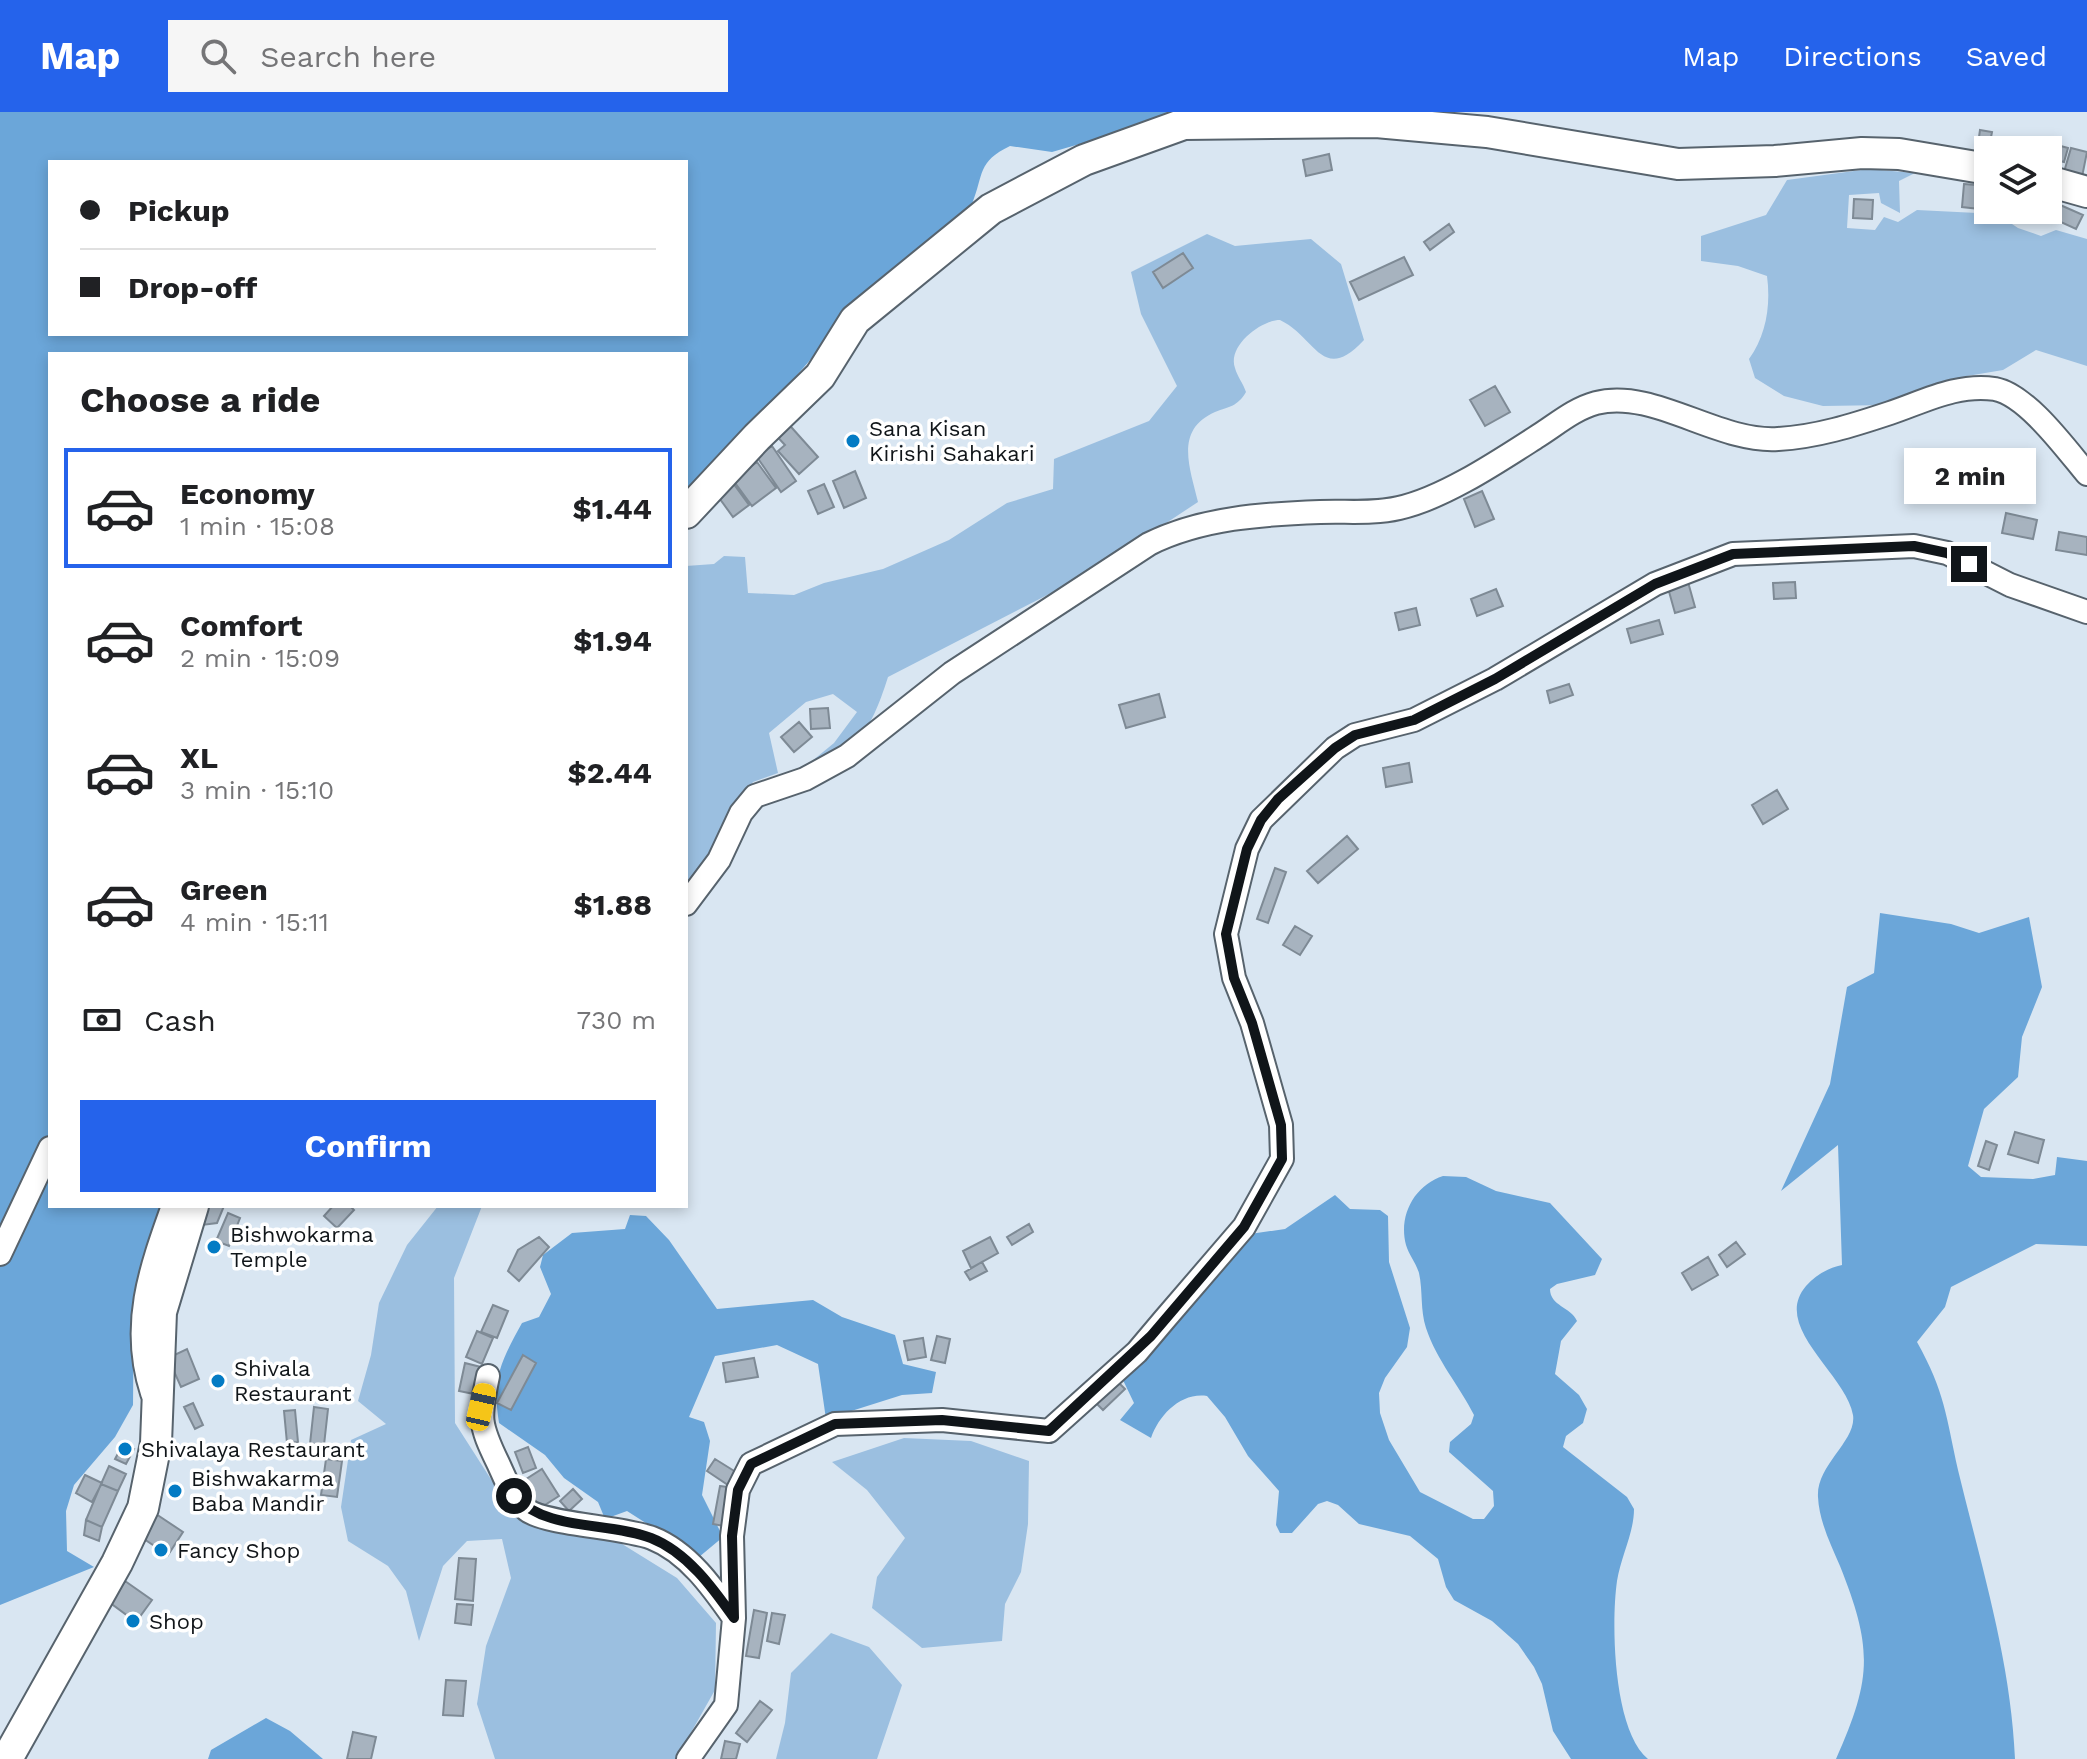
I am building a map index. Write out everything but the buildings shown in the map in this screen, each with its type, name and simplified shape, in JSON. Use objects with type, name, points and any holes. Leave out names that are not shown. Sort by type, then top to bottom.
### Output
[{"type":"main road","points":[[688,511],[820,376],[855,320],[991,209],[1084,160],[1184,124],[1351,121],[1458,128],[1678,164],[1875,153],[1974,167]]},
{"type":"main road","points":[[2062,185],[2087,192]]},
{"type":"main road","points":[[7,1759],[117,1563],[143,1508],[151,1477],[161,1312],[192,1208]]},
{"type":"street","points":[[688,901],[711,872],[741,813],[755,796],[805,779],[847,756],[952,673],[1149,544],[1183,529],[1224,521],[1379,511],[1412,504],[1474,474],[1567,416],[1606,402],[1652,407],[1739,435],[1776,439],[1848,425],[1953,391],[1994,389],[2008,393],[2027,408],[2087,474]]},
{"type":"street","points":[[688,1759],[726,1705],[734,1618],[732,1536],[738,1490],[751,1464],[835,1424],[942,1420],[1049,1431],[1137,1352],[1244,1227],[1282,1159],[1281,1125],[1252,1023],[1234,978],[1226,934],[1229,912],[1247,849],[1261,820],[1335,748],[1355,735],[1414,720],[1495,679],[1655,584],[1733,554],[1914,546],[1947,553],[2010,585],[2087,612]]},
{"type":"street","points":[[0,1254],[48,1152]]},
{"type":"street","points":[[156,1406],[145,1371],[141,1319],[149,1278],[172,1208]]},
{"type":"street","points":[[488,1376],[481,1407],[481,1428],[514,1496],[527,1510],[540,1517],[588,1523],[653,1538],[681,1556],[711,1585],[734,1618]]},
{"type":"shaded area","points":[[0,112],[1190,112],[1052,152],[1010,146],[999,152],[983,170],[972,204],[958,226],[829,338],[754,425],[688,489],[688,352],[48,352],[48,1208],[161,1208],[134,1295],[133,1405],[115,1437],[74,1485],[66,1511],[67,1551],[94,1567],[0,1605]]},
{"type":"shaded area","points":[[1869,169],[1915,173],[1899,181],[1900,213],[1881,203],[1879,193],[1849,195],[1847,228],[1875,230],[1884,217],[1898,222],[1917,210],[1974,213],[1974,224],[2012,224],[2041,236],[2056,230],[2087,239],[2087,366],[2036,350],[2003,370],[1967,376],[1888,405],[1823,406],[1784,396],[1755,378],[1749,359],[1760,340],[1766,320],[1767,276],[1738,266],[1701,261],[1701,236],[1766,215],[1787,180]]},
{"type":"shaded area","points":[[1207,234],[1235,246],[1311,239],[1341,264],[1364,340],[1350,353],[1328,358],[1280,320],[1255,329],[1241,343],[1234,360],[1246,392],[1243,397],[1202,420],[1189,439],[1189,463],[1198,502],[1092,572],[888,677],[873,717],[856,740],[795,775],[834,743],[857,712],[833,694],[806,702],[769,733],[778,773],[753,782],[688,886],[688,566],[714,564],[724,556],[745,557],[748,593],[794,595],[824,583],[883,569],[949,540],[1007,503],[1053,489],[1054,459],[1149,421],[1177,386],[1141,314],[1131,272]]},
{"type":"shaded area","points":[[1880,913],[1951,924],[1979,933],[2029,917],[2042,987],[2022,1037],[2018,1077],[1984,1109],[1968,1166],[1981,1177],[2033,1179],[2055,1175],[2057,1157],[2087,1161],[2087,1246],[2036,1244],[1951,1287],[1945,1307],[1917,1342],[1944,1404],[1994,1613],[2008,1686],[2015,1759],[1836,1759],[1862,1684],[1863,1642],[1851,1595],[1823,1524],[1818,1497],[1823,1474],[1849,1434],[1853,1415],[1848,1399],[1804,1334],[1798,1318],[1798,1302],[1814,1278],[1842,1265],[1838,1145],[1781,1191],[1830,1084],[1847,987],[1874,973]]},
{"type":"shaded area","points":[[1443,1176],[1466,1177],[1496,1191],[1550,1203],[1602,1259],[1595,1275],[1557,1284],[1550,1289],[1553,1299],[1577,1321],[1561,1341],[1555,1374],[1579,1395],[1587,1409],[1583,1423],[1566,1436],[1563,1447],[1627,1497],[1634,1509],[1617,1581],[1615,1648],[1621,1701],[1628,1725],[1636,1745],[1648,1759],[1571,1759],[1553,1731],[1542,1684],[1518,1644],[1492,1621],[1454,1600],[1446,1587],[1438,1559],[1410,1536],[1359,1524],[1338,1505],[1327,1501],[1318,1504],[1292,1533],[1280,1533],[1276,1525],[1279,1491],[1248,1456],[1225,1417],[1207,1396],[1188,1398],[1172,1407],[1159,1421],[1151,1438],[1120,1420],[1134,1403],[1122,1378],[1250,1234],[1285,1229],[1335,1195],[1350,1209],[1380,1210],[1388,1216],[1389,1262],[1410,1328],[1407,1347],[1385,1378],[1379,1393],[1380,1413],[1389,1440],[1420,1492],[1473,1519],[1484,1519],[1494,1506],[1493,1491],[1449,1452],[1450,1442],[1471,1424],[1474,1415],[1442,1362],[1426,1328],[1419,1273],[1407,1249],[1404,1234],[1407,1212],[1417,1194],[1424,1186]]},
{"type":"shaded area","points":[[436,1208],[481,1208],[454,1278],[455,1423],[501,1495],[529,1524],[614,1539],[677,1578],[716,1623],[715,1690],[676,1759],[495,1759],[477,1704],[486,1646],[511,1578],[502,1539],[467,1541],[443,1566],[419,1641],[406,1591],[388,1566],[348,1541],[341,1507],[351,1440],[386,1424],[358,1401],[371,1355],[379,1303],[407,1245]]},
{"type":"shaded area","points":[[630,1215],[646,1216],[669,1240],[717,1309],[813,1300],[842,1317],[895,1335],[903,1364],[936,1372],[932,1393],[902,1395],[826,1419],[818,1364],[777,1345],[715,1356],[689,1417],[704,1422],[710,1441],[702,1495],[723,1537],[699,1557],[627,1511],[605,1519],[598,1502],[564,1478],[545,1455],[499,1423],[497,1382],[503,1360],[522,1323],[539,1317],[551,1294],[540,1267],[543,1255],[572,1233],[625,1229]]},
{"type":"shaded area","points":[[904,1438],[971,1441],[1029,1461],[1028,1524],[1021,1572],[1005,1604],[1002,1641],[922,1648],[872,1608],[877,1577],[905,1538],[867,1490],[832,1462]]},
{"type":"shaded area","points":[[831,1633],[869,1647],[902,1685],[877,1759],[776,1759],[785,1723],[791,1673]]},
{"type":"shaded area","points":[[266,1718],[290,1731],[323,1759],[208,1759],[211,1750]]},
{"type":"place","name":"Sana Kisan Kirishi Sahakari","points":[[853,441]]},
{"type":"place","name":"Bishwokarma Temple","points":[[214,1247]]},
{"type":"place","name":"Shivala Restaurant","points":[[218,1381]]},
{"type":"place","name":"Shivalaya Restaurant","points":[[125,1449]]},
{"type":"place","name":"Bishwakarma Baba Mandir","points":[[175,1491]]},
{"type":"place","name":"Fancy Shop","points":[[161,1550]]},
{"type":"place","name":"Shop","points":[[133,1621]]},
{"type":"route","points":[[514,1496],[527,1510],[540,1517],[588,1523],[653,1538],[696,1570],[711,1585],[734,1618],[732,1536],[738,1490],[751,1464],[835,1424],[942,1420],[1049,1431],[1151,1336],[1244,1227],[1282,1159],[1281,1125],[1252,1023],[1234,978],[1226,934],[1247,849],[1261,820],[1278,799],[1335,748],[1355,735],[1414,720],[1495,679],[1655,584],[1733,554],[1914,546],[1947,553],[1969,564]]}]
